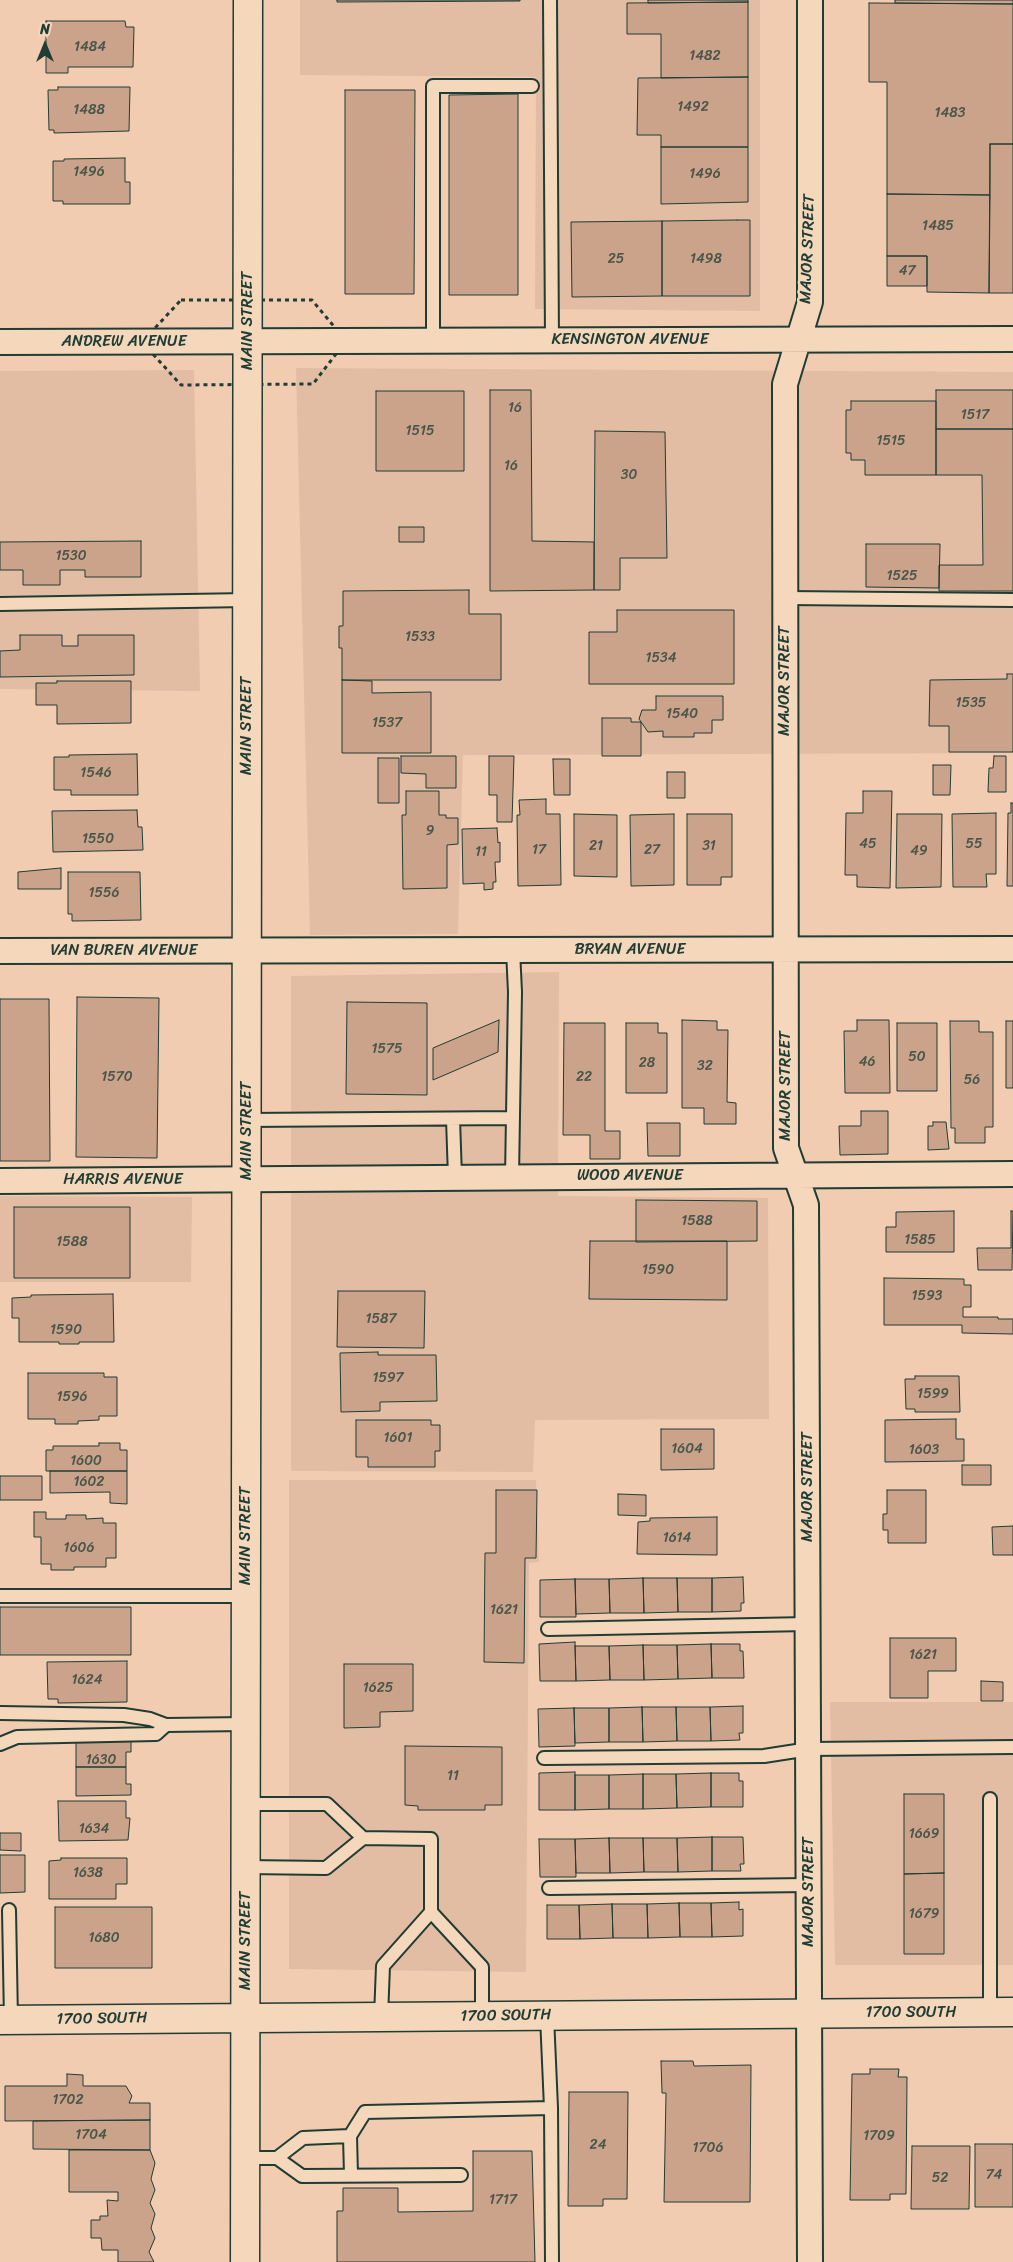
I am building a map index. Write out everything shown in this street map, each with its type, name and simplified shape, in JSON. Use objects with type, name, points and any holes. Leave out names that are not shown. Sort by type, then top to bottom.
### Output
[{"type":"street","name":"MAIN STREET","points":[[245,2262],[248,0]]},
{"type":"street","name":"MAJOR STREET","points":[[810,0],[810,302],[785,384],[786,1148],[806,1205],[810,2262]]},
{"type":"street","name":"KENSINGTON AVENUE","points":[[248,342],[1013,339]]},
{"type":"street","name":"ANDREW AVENUE","points":[[0,342],[248,342]]},
{"type":"street","name":"BRYAN AVENUE","points":[[247,951],[1013,949]]},
{"type":"street","name":"VAN BUREN AVENUE","points":[[0,951],[247,951]]},
{"type":"street","name":"WOOD AVENUE","points":[[247,1178],[1013,1174]]},
{"type":"street","name":"HARRIS AVENUE","points":[[0,1181],[166,1181],[247,1178]]},
{"type":"street","name":"1700 SOUTH","points":[[6,2020],[1001,2012]]},
{"type":"lane","points":[[550,0],[552,341]]},
{"type":"lane","points":[[433,341],[433,86],[532,86]]},
{"type":"lane","points":[[785,598],[1013,600]]},
{"type":"lane","points":[[0,604],[248,600]]},
{"type":"lane","points":[[512,1177],[515,992],[513,950]]},
{"type":"lane","points":[[247,1120],[513,1118]]},
{"type":"lane","points":[[453,1119],[455,1177]]},
{"type":"lane","points":[[0,1596],[246,1596]]},
{"type":"lane","points":[[548,1629],[808,1624]]},
{"type":"lane","points":[[0,1713],[124,1715],[150,1719],[166,1726],[246,1724]]},
{"type":"lane","points":[[0,1744],[17,1737],[156,1734],[166,1726]]},
{"type":"lane","points":[[544,1758],[764,1756],[809,1749],[1013,1747]]},
{"type":"lane","points":[[990,1799],[1001,2012]]},
{"type":"lane","points":[[246,1804],[327,1804],[363,1838]]},
{"type":"lane","points":[[246,1867],[326,1868],[363,1838],[431,1839],[431,1912],[383,1966],[381,2017]]},
{"type":"lane","points":[[549,1888],[809,1885]]},
{"type":"lane","points":[[6,2020],[9,1910]]},
{"type":"lane","points":[[431,1912],[482,1967],[482,2017]]},
{"type":"lane","points":[[547,2016],[551,2108],[552,2262]]},
{"type":"lane","points":[[351,2175],[350,2136],[365,2112],[551,2108]]},
{"type":"lane","points":[[277,2158],[303,2138],[350,2136]]},
{"type":"lane","points":[[245,2158],[277,2158],[302,2176],[461,2175]]},
{"type":"path","points":[[181,300],[208,300]]},
{"type":"path","points":[[285,300],[312,300]]},
{"type":"path","points":[[282,385],[313,384]]},
{"type":"path","points":[[181,385],[206,385]]},
{"type":"shaded area","points":[[300,0],[760,0],[760,311],[535,309],[536,77],[300,75]]},
{"type":"shaded area","points":[[296,368],[1013,372],[1013,753],[463,755],[458,934],[310,935]]},
{"type":"shaded area","points":[[194,370],[200,691],[0,689],[0,371]]},
{"type":"shaded area","points":[[559,972],[558,1196],[768,1198],[769,1419],[535,1420],[533,1472],[291,1471],[291,976]]},
{"type":"shaded area","points":[[0,1196],[192,1197],[191,1282],[0,1282]]},
{"type":"shaded area","points":[[289,1480],[536,1480],[539,1562],[529,1563],[526,1972],[289,1969]]},
{"type":"shaded area","points":[[830,1702],[1013,1702],[1013,1965],[835,1965]]},
{"type":"building","points":[[337,0],[520,0],[520,1],[337,2]]},
{"type":"building","points":[[648,0],[748,0],[748,2],[648,3]]},
{"type":"building","points":[[895,0],[1013,0],[1013,4],[895,3]]},
{"type":"building","points":[[748,2],[748,77],[661,78],[661,34],[627,34],[627,3]]},
{"type":"building","points":[[869,3],[1013,4],[1013,144],[990,144],[990,195],[887,194],[887,82],[869,82]]},
{"type":"building","points":[[46,21],[125,21],[126,27],[134,27],[133,67],[68,67],[68,73],[46,73]]},
{"type":"building","points":[[748,77],[748,147],[661,147],[661,135],[637,135],[638,78]]},
{"type":"building","points":[[58,87],[130,87],[129,131],[54,133],[54,130],[49,130],[48,90],[58,90]]},
{"type":"building","points":[[345,90],[415,90],[414,294],[345,294]]},
{"type":"building","points":[[518,94],[518,295],[449,295],[449,95]]},
{"type":"building","points":[[990,144],[1013,144],[1013,293],[989,293]]},
{"type":"building","points":[[661,147],[748,147],[748,202],[661,204]]},
{"type":"building","points":[[125,158],[125,182],[130,182],[130,204],[63,204],[63,201],[53,201],[53,161],[64,161],[64,159]]},
{"type":"building","points":[[887,194],[990,195],[989,293],[927,292],[927,256],[887,256]]},
{"type":"building","points":[[750,220],[750,296],[662,296],[662,221]]},
{"type":"building","points":[[662,221],[662,296],[572,297],[571,222]]},
{"type":"building","points":[[887,256],[927,256],[927,286],[887,286]]},
{"type":"building","points":[[490,390],[531,390],[532,541],[594,542],[594,590],[490,591]]},
{"type":"building","points":[[936,390],[1013,390],[1013,429],[936,429]]},
{"type":"building","points":[[376,391],[464,391],[464,471],[376,471]]},
{"type":"building","points":[[851,401],[936,401],[936,475],[865,475],[865,460],[851,460],[851,453],[846,453],[846,410],[851,410]]},
{"type":"building","points":[[936,429],[1013,429],[1013,591],[939,591],[939,565],[983,565],[982,475],[936,475]]},
{"type":"building","points":[[595,431],[665,432],[667,558],[620,558],[620,590],[594,590]]},
{"type":"building","points":[[399,527],[424,527],[424,542],[399,542]]},
{"type":"building","points":[[141,541],[141,577],[85,577],[85,570],[60,570],[60,585],[23,585],[23,570],[0,570],[0,542]]},
{"type":"building","points":[[866,544],[940,544],[939,588],[866,587]]},
{"type":"building","points":[[469,590],[469,614],[501,614],[501,680],[342,680],[342,648],[339,648],[339,626],[343,626],[343,591]]},
{"type":"building","points":[[617,610],[734,610],[734,684],[589,684],[589,632],[617,632]]},
{"type":"building","points":[[20,635],[62,635],[62,646],[78,646],[78,635],[134,635],[134,675],[0,677],[0,651],[20,650]]},
{"type":"building","points":[[1007,674],[1013,674],[1013,752],[949,752],[949,726],[929,726],[930,680],[1007,679]]},
{"type":"building","points":[[342,680],[372,681],[372,693],[431,692],[431,753],[342,753]]},
{"type":"building","points":[[57,681],[131,681],[131,723],[57,724],[57,705],[36,705],[36,683],[57,683]]},
{"type":"building","points":[[656,696],[723,696],[723,720],[712,720],[712,733],[694,733],[694,737],[663,737],[663,731],[648,732],[639,719],[642,710],[656,710]]},
{"type":"building","points":[[602,718],[631,718],[631,722],[641,722],[641,756],[602,756]]},
{"type":"building","points":[[137,754],[138,795],[71,795],[71,790],[54,790],[54,757]]},
{"type":"building","points":[[401,756],[456,756],[456,788],[426,788],[426,774],[401,773]]},
{"type":"building","points":[[489,756],[514,756],[512,822],[497,822],[497,795],[489,795]]},
{"type":"building","points":[[994,756],[1006,756],[1006,792],[988,792],[989,768],[993,768]]},
{"type":"building","points":[[378,758],[399,758],[399,803],[378,803]]},
{"type":"building","points":[[553,759],[570,759],[570,795],[554,795]]},
{"type":"building","points":[[933,765],[951,765],[950,795],[933,795]]},
{"type":"building","points":[[667,772],[685,772],[685,798],[667,798]]},
{"type":"building","points":[[406,791],[439,791],[439,815],[446,815],[446,818],[458,818],[458,844],[447,845],[447,888],[403,889],[402,815],[406,815]]},
{"type":"building","points":[[863,791],[892,791],[890,888],[857,887],[857,875],[845,875],[846,813],[863,813]]},
{"type":"building","points":[[546,799],[546,814],[560,814],[561,885],[518,886],[517,815],[520,815],[519,800]]},
{"type":"building","points":[[1011,803],[1013,803],[1013,886],[1007,886],[1008,813],[1011,813]]},
{"type":"building","points":[[137,810],[138,827],[142,827],[143,850],[53,852],[52,811]]},
{"type":"building","points":[[996,813],[996,874],[986,874],[987,887],[953,887],[952,814]]},
{"type":"building","points":[[574,814],[617,815],[617,877],[574,876]]},
{"type":"building","points":[[674,814],[674,885],[631,886],[630,815]]},
{"type":"building","points":[[687,814],[732,814],[732,877],[721,877],[721,885],[687,885]]},
{"type":"building","points":[[897,814],[942,814],[941,887],[896,888]]},
{"type":"building","points":[[497,828],[498,843],[500,842],[500,862],[495,862],[496,882],[493,882],[493,889],[484,890],[484,883],[463,884],[462,829]]},
{"type":"building","points":[[61,868],[61,889],[18,889],[18,872]]},
{"type":"building","points":[[68,872],[140,872],[141,920],[72,921],[72,914],[68,914]]},
{"type":"building","points":[[77,997],[159,998],[157,1158],[76,1157]]},
{"type":"building","points":[[0,999],[49,999],[50,1161],[0,1161]]},
{"type":"building","points":[[347,1002],[427,1003],[427,1095],[346,1094]]},
{"type":"building","points":[[499,1020],[498,1052],[433,1080],[433,1048]]},
{"type":"building","points":[[682,1020],[717,1021],[717,1030],[728,1030],[727,1102],[736,1103],[736,1124],[704,1124],[704,1108],[682,1108]]},
{"type":"building","points":[[857,1020],[889,1020],[890,1093],[845,1093],[844,1031],[857,1031]]},
{"type":"building","points":[[950,1021],[979,1021],[979,1032],[993,1032],[993,1127],[985,1127],[985,1143],[955,1143],[955,1128],[951,1128]]},
{"type":"building","points":[[1006,1021],[1013,1021],[1013,1088],[1006,1088]]},
{"type":"building","points":[[564,1023],[605,1023],[605,1131],[620,1131],[620,1159],[590,1159],[590,1135],[563,1135]]},
{"type":"building","points":[[626,1023],[658,1023],[658,1033],[667,1033],[667,1093],[626,1093]]},
{"type":"building","points":[[897,1023],[937,1023],[937,1091],[897,1091]]},
{"type":"building","points":[[861,1111],[888,1111],[888,1154],[840,1155],[839,1126],[861,1126]]},
{"type":"building","points":[[933,1122],[946,1122],[949,1149],[928,1150],[928,1126],[933,1126]]},
{"type":"building","points":[[647,1123],[680,1123],[680,1156],[648,1156]]},
{"type":"building","points":[[636,1200],[757,1201],[757,1241],[636,1242]]},
{"type":"building","points":[[14,1207],[130,1207],[130,1278],[14,1278]]},
{"type":"building","points":[[954,1211],[954,1252],[886,1252],[886,1227],[896,1227],[896,1212]]},
{"type":"building","points":[[1011,1211],[1013,1211],[1012,1270],[978,1270],[977,1248],[1011,1248]]},
{"type":"building","points":[[590,1241],[727,1241],[727,1300],[589,1299]]},
{"type":"building","points":[[884,1278],[964,1279],[964,1285],[971,1285],[971,1307],[963,1307],[963,1317],[1013,1319],[1013,1334],[962,1333],[962,1325],[884,1325]]},
{"type":"building","points":[[338,1291],[425,1291],[424,1348],[337,1347]]},
{"type":"building","points":[[113,1294],[114,1342],[59,1344],[59,1342],[19,1342],[19,1318],[12,1318],[12,1298],[31,1297],[31,1295]]},
{"type":"building","points":[[378,1352],[378,1355],[436,1355],[437,1401],[380,1402],[380,1411],[341,1412],[340,1353]]},
{"type":"building","points":[[28,1373],[104,1373],[104,1377],[117,1377],[117,1416],[99,1416],[99,1420],[78,1421],[78,1424],[55,1424],[55,1419],[28,1419]]},
{"type":"building","points":[[915,1376],[959,1376],[960,1412],[915,1412],[915,1409],[906,1409],[905,1379],[915,1379]]},
{"type":"building","points":[[956,1419],[956,1439],[964,1439],[964,1461],[885,1462],[885,1420]]},
{"type":"building","points":[[356,1420],[431,1420],[431,1425],[440,1425],[440,1451],[435,1451],[435,1467],[368,1467],[368,1457],[356,1457]]},
{"type":"building","points":[[661,1429],[714,1429],[714,1469],[661,1470]]},
{"type":"building","points":[[99,1443],[120,1443],[120,1450],[127,1450],[127,1471],[46,1471],[46,1450],[53,1450],[53,1446],[99,1446]]},
{"type":"building","points":[[962,1465],[991,1465],[991,1485],[962,1485]]},
{"type":"building","points":[[50,1471],[127,1471],[127,1504],[110,1503],[110,1492],[50,1493]]},
{"type":"building","points":[[0,1476],[42,1476],[42,1500],[0,1500]]},
{"type":"building","points":[[496,1490],[537,1490],[536,1558],[525,1558],[524,1663],[484,1662],[485,1553],[496,1553]]},
{"type":"building","points":[[887,1490],[926,1490],[926,1543],[888,1543],[888,1530],[883,1530],[883,1514],[887,1514]]},
{"type":"building","points":[[618,1494],[646,1495],[646,1516],[618,1515]]},
{"type":"building","points":[[34,1512],[46,1512],[46,1519],[66,1519],[66,1515],[86,1515],[86,1519],[103,1518],[103,1523],[116,1523],[116,1558],[106,1558],[106,1567],[74,1567],[74,1570],[51,1570],[51,1564],[41,1564],[41,1537],[34,1537]]},
{"type":"building","points":[[717,1517],[717,1555],[637,1554],[638,1522],[650,1521],[650,1518]]},
{"type":"building","points":[[1013,1526],[1013,1555],[993,1555],[992,1527]]},
{"type":"building","points":[[743,1577],[744,1603],[741,1603],[741,1611],[712,1612],[712,1578]]},
{"type":"building","points":[[643,1578],[677,1578],[678,1612],[644,1613]]},
{"type":"building","points":[[643,1578],[644,1613],[610,1613],[609,1579]]},
{"type":"building","points":[[677,1578],[712,1578],[712,1612],[678,1612]]},
{"type":"building","points":[[575,1579],[609,1579],[610,1613],[576,1614]]},
{"type":"building","points":[[575,1579],[576,1617],[540,1617],[540,1580]]},
{"type":"building","points":[[0,1607],[131,1607],[131,1655],[0,1655]]},
{"type":"building","points":[[890,1638],[956,1638],[956,1671],[928,1671],[928,1698],[890,1698]]},
{"type":"building","points":[[575,1642],[576,1681],[540,1681],[539,1644]]},
{"type":"building","points":[[711,1644],[712,1678],[678,1679],[677,1645]]},
{"type":"building","points":[[711,1644],[740,1644],[740,1651],[743,1651],[744,1678],[712,1678]]},
{"type":"building","points":[[643,1645],[644,1680],[610,1680],[609,1646]]},
{"type":"building","points":[[643,1645],[677,1645],[678,1679],[644,1680]]},
{"type":"building","points":[[575,1646],[609,1646],[610,1680],[576,1681]]},
{"type":"building","points":[[127,1661],[127,1702],[58,1703],[58,1699],[48,1699],[47,1662]]},
{"type":"building","points":[[344,1664],[413,1664],[413,1711],[380,1712],[380,1727],[344,1728]]},
{"type":"building","points":[[981,1681],[1003,1682],[1003,1701],[981,1701]]},
{"type":"building","points":[[743,1706],[743,1733],[739,1733],[740,1740],[711,1741],[710,1707]]},
{"type":"building","points":[[642,1707],[643,1742],[609,1742],[609,1708]]},
{"type":"building","points":[[642,1707],[676,1707],[677,1741],[643,1742]]},
{"type":"building","points":[[676,1707],[710,1707],[711,1741],[677,1741]]},
{"type":"building","points":[[574,1708],[575,1746],[539,1747],[538,1709]]},
{"type":"building","points":[[574,1708],[609,1708],[609,1742],[575,1743]]},
{"type":"building","points":[[76,1740],[131,1741],[131,1752],[126,1752],[126,1767],[76,1767]]},
{"type":"building","points":[[405,1746],[502,1747],[502,1805],[485,1805],[485,1810],[418,1810],[418,1806],[405,1805]]},
{"type":"building","points":[[76,1767],[126,1767],[126,1784],[131,1784],[131,1795],[76,1796]]},
{"type":"building","points":[[575,1772],[575,1810],[539,1810],[539,1773]]},
{"type":"building","points":[[711,1773],[711,1807],[677,1808],[676,1774]]},
{"type":"building","points":[[711,1773],[739,1773],[739,1781],[743,1781],[743,1807],[711,1807]]},
{"type":"building","points":[[643,1774],[643,1809],[609,1809],[609,1775]]},
{"type":"building","points":[[643,1774],[676,1774],[677,1808],[643,1809]]},
{"type":"building","points":[[575,1775],[609,1775],[609,1809],[575,1810]]},
{"type":"building","points":[[904,1794],[944,1794],[944,1873],[904,1874]]},
{"type":"building","points":[[58,1801],[126,1801],[126,1818],[130,1818],[128,1840],[59,1841]]},
{"type":"building","points":[[0,1833],[21,1833],[21,1851],[0,1850]]},
{"type":"building","points":[[712,1837],[712,1871],[678,1872],[677,1838]]},
{"type":"building","points":[[712,1837],[743,1837],[744,1864],[740,1864],[741,1871],[712,1871]]},
{"type":"building","points":[[609,1838],[610,1873],[576,1873],[575,1839]]},
{"type":"building","points":[[609,1838],[643,1838],[644,1872],[610,1873]]},
{"type":"building","points":[[643,1838],[677,1838],[678,1872],[644,1872]]},
{"type":"building","points":[[539,1839],[575,1839],[576,1877],[540,1877]]},
{"type":"building","points":[[0,1855],[25,1855],[25,1892],[0,1893]]},
{"type":"building","points":[[61,1858],[127,1858],[127,1884],[116,1884],[116,1899],[49,1899],[49,1861],[61,1860]]},
{"type":"building","points":[[944,1873],[944,1954],[904,1954],[904,1874]]},
{"type":"building","points":[[739,1902],[739,1910],[743,1909],[743,1936],[712,1937],[711,1903]]},
{"type":"building","points":[[679,1903],[680,1937],[648,1938],[647,1904]]},
{"type":"building","points":[[679,1903],[711,1903],[712,1937],[680,1937]]},
{"type":"building","points":[[612,1904],[613,1938],[580,1939],[579,1905]]},
{"type":"building","points":[[612,1904],[647,1904],[648,1938],[613,1938]]},
{"type":"building","points":[[547,1905],[579,1905],[580,1939],[547,1939]]},
{"type":"building","points":[[55,1907],[152,1907],[152,1968],[55,1968]]},
{"type":"building","points":[[661,2061],[693,2061],[694,2066],[751,2065],[750,2202],[664,2202],[666,2093],[662,2093]]},
{"type":"building","points":[[870,2069],[899,2069],[898,2077],[907,2077],[906,2194],[890,2194],[890,2200],[850,2200],[852,2074],[870,2074]]},
{"type":"building","points":[[67,2074],[83,2075],[83,2086],[126,2086],[132,2096],[129,2103],[150,2103],[150,2120],[5,2121],[5,2086],[67,2086]]},
{"type":"building","points":[[569,2092],[628,2092],[627,2199],[603,2199],[603,2206],[568,2206]]},
{"type":"building","points":[[150,2120],[150,2150],[33,2149],[33,2121]]},
{"type":"building","points":[[975,2144],[1013,2144],[1013,2207],[975,2207]]},
{"type":"building","points":[[912,2146],[970,2146],[969,2209],[911,2209]]},
{"type":"building","points":[[69,2150],[150,2150],[155,2163],[151,2179],[155,2190],[150,2203],[155,2214],[151,2228],[155,2238],[149,2252],[154,2262],[118,2262],[118,2250],[102,2250],[101,2238],[91,2238],[91,2220],[100,2220],[100,2216],[108,2216],[107,2200],[118,2201],[118,2192],[69,2192]]},
{"type":"building","points":[[473,2151],[532,2151],[535,2262],[337,2262],[337,2211],[343,2211],[343,2188],[398,2188],[398,2212],[473,2211]]}]
